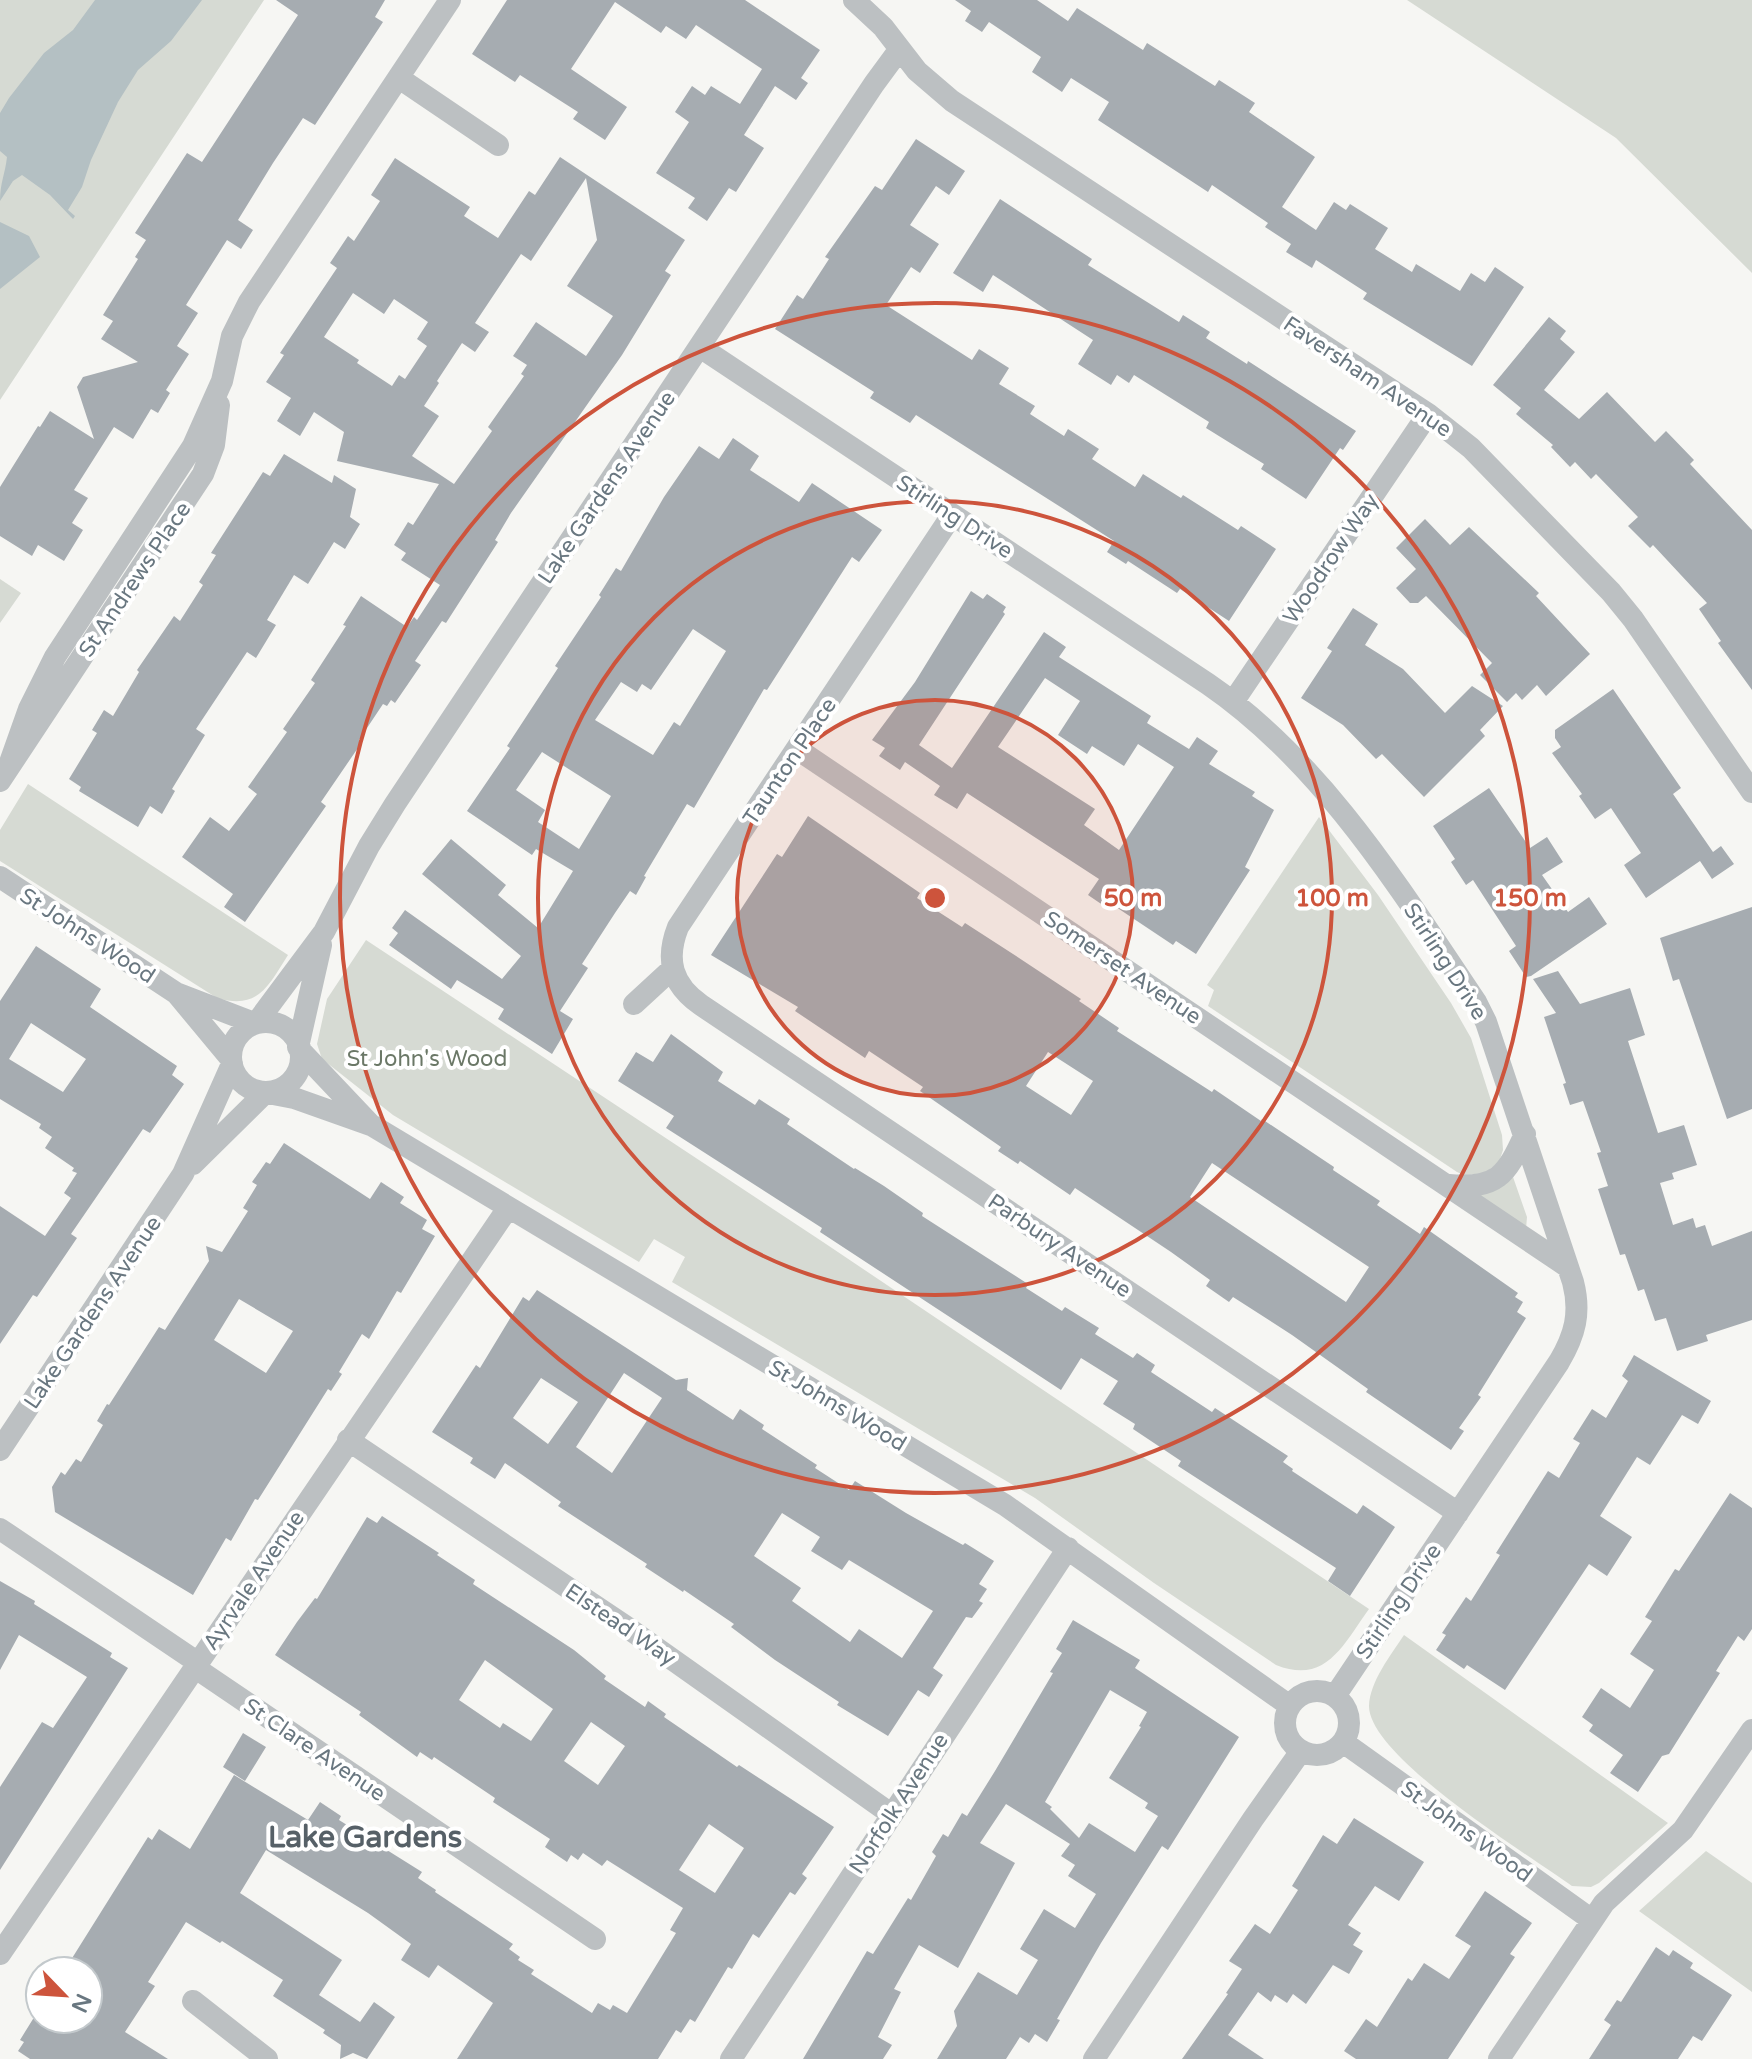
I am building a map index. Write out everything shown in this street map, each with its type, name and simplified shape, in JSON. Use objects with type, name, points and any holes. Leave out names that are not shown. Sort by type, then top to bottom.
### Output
[{"type":"street","name":"St Andrews Place","points":[[4,775],[203,474],[216,437],[223,376],[232,336],[249,302],[450,0]]},
{"type":"street","points":[[854,0],[883,27],[899,50]]},
{"type":"street","name":"Lake Gardens Avenue","points":[[255,1023],[324,932],[395,804],[899,50]]},
{"type":"street","name":"Faversham Avenue","points":[[899,50],[928,82],[961,107],[1428,414],[1471,448],[1611,592],[1633,619],[1752,792]]},
{"type":"street","points":[[399,78],[498,145]]},
{"type":"street","name":"Stirling Drive","points":[[700,347],[1233,702],[1337,805],[1392,877],[1482,1013],[1568,1267],[1577,1305],[1574,1334],[1559,1362],[1335,1696]]},
{"type":"street","name":"Woodrow Way","points":[[1233,702],[1428,414]]},
{"type":"street","name":"Taunton Place","points":[[672,969],[671,949],[678,927],[952,515]]},
{"type":"street","name":"Somerset Avenue","points":[[797,749],[1568,1267]]},
{"type":"street","name":"St Johns Wood","points":[[1,879],[176,993],[255,1023]]},
{"type":"street","name":"Lake Gardens Avenue","points":[[298,1048],[324,932]]},
{"type":"street","points":[[634,1004],[672,969]]},
{"type":"street","name":"Parbury Avenue","points":[[672,969],[682,989],[701,1005],[1458,1513]]},
{"type":"street","name":"St Johns Wood","points":[[176,993],[232,1061]]},
{"type":"street","points":[[268,1021],[279,1024],[290,1033],[298,1048],[299,1063],[294,1076],[284,1086],[266,1093],[243,1083],[232,1061],[234,1045],[240,1034],[255,1023],[268,1021]]},
{"type":"street","name":"St Johns Wood","points":[[298,1048],[373,1126]]},
{"type":"street","name":"Lake Gardens Avenue","points":[[0,1450],[183,1174],[232,1061]]},
{"type":"street","name":"Lake Gardens Avenue","points":[[183,1174],[266,1093]]},
{"type":"street","name":"St Johns Wood","points":[[266,1093],[294,1098],[373,1126],[1005,1505],[1290,1706]]},
{"type":"street","points":[[1448,1184],[1479,1186],[1496,1179],[1512,1161],[1525,1134]]},
{"type":"street","name":"Ayrvale Avenue","points":[[0,1954],[508,1208]]},
{"type":"street","name":"Elstead Way","points":[[348,1440],[628,1628],[891,1814]]},
{"type":"street","name":"St Clare Avenue","points":[[0,1529],[595,1939]]},
{"type":"street","name":"Norfolk Avenue","points":[[731,2059],[1068,1548]]},
{"type":"street","points":[[1315,1691],[1335,1696],[1348,1712],[1348,1732],[1343,1742],[1329,1753],[1319,1755],[1301,1751],[1287,1736],[1285,1726],[1290,1706],[1297,1698],[1315,1691]]},
{"type":"street","points":[[1499,2059],[1592,1920],[1619,1887],[1683,1830],[1752,1730]]},
{"type":"street","name":"St Johns Wood","points":[[1343,1742],[1592,1920]]},
{"type":"street","points":[[1094,2059],[1301,1751]]},
{"type":"street","points":[[193,2001],[267,2059]]},
{"type":"green space","points":[[0,0],[264,0],[0,400]]},
{"type":"green space","points":[[1407,0],[1752,0],[1752,273],[1616,138]]},
{"type":"green space","points":[[0,579],[21,593],[0,623]]},
{"type":"green space","points":[[28,784],[288,955],[268,985],[261,993],[243,1001],[217,998],[0,861],[0,830]]},
{"type":"green space","points":[[1319,817],[1378,895],[1471,1038],[1502,1135],[1503,1150],[1499,1162],[1485,1173],[1464,1175],[1457,1172],[1208,1006],[1214,990],[1207,985]]},
{"type":"green space","name":"St John's Wood","points":[[366,940],[1369,1609],[1341,1648],[1321,1666],[1293,1670],[1276,1665],[1035,1498],[672,1282],[685,1257],[654,1239],[639,1262],[393,1115],[322,1059],[317,1044],[327,999]]},
{"type":"green space","points":[[1513,1177],[1527,1217],[1526,1229],[1471,1196]]},
{"type":"green space","points":[[1404,1635],[1668,1823],[1591,1887],[1572,1886],[1489,1829],[1422,1777],[1376,1727],[1369,1706],[1373,1687]]},
{"type":"green space","points":[[1706,1851],[1752,1883],[1752,1992],[1639,1911]]},
{"type":"shaded area","points":[[95,0],[202,0],[171,41],[138,70],[118,102],[82,187],[68,210],[75,216],[73,219],[50,195],[22,175],[13,181],[0,201],[7,157],[0,151],[0,113],[44,53],[73,30]]},
{"type":"shaded area","points":[[0,222],[29,236],[40,257],[0,289]]},
{"type":"building","points":[[276,0],[385,0],[375,17],[383,22],[315,125],[303,118],[273,163],[238,220],[253,230],[241,249],[227,240],[186,305],[198,313],[177,346],[189,354],[166,390],[170,393],[158,413],[151,409],[133,439],[114,427],[74,490],[88,498],[72,523],[83,530],[64,561],[38,545],[32,556],[0,536],[0,487],[50,411],[94,439],[77,387],[83,377],[138,362],[101,339],[113,321],[103,315],[138,259],[135,257],[146,240],[135,233],[187,153],[202,162],[298,15]]},
{"type":"building","points":[[507,0],[745,0],[820,50],[801,78],[808,83],[796,100],[775,86],[744,135],[764,148],[736,192],[729,188],[707,221],[688,208],[695,198],[656,173],[689,122],[675,112],[692,86],[705,95],[711,86],[740,104],[762,69],[696,25],[686,39],[666,26],[661,33],[615,2],[571,69],[627,107],[605,140],[573,119],[578,112],[520,75],[515,82],[472,54]]},
{"type":"building","points":[[955,0],[1037,0],[1068,21],[1077,8],[1143,50],[1147,43],[1215,86],[1219,80],[1255,103],[1249,112],[1315,157],[1282,207],[1316,230],[1334,202],[1346,210],[1350,204],[1388,228],[1375,249],[1412,272],[1416,264],[1460,291],[1471,273],[1485,282],[1495,267],[1524,287],[1472,366],[1363,299],[1367,293],[1316,260],[1312,268],[1286,252],[1291,244],[1265,227],[1268,223],[1212,185],[1208,192],[1098,120],[1109,102],[1071,78],[1062,92],[1032,72],[1041,57],[989,22],[982,32],[965,21],[971,11]]},
{"type":"building","points":[[916,139],[965,171],[949,195],[936,186],[910,225],[939,244],[920,273],[911,267],[886,305],[972,360],[979,349],[1009,368],[999,384],[1035,406],[1030,414],[1064,436],[1068,429],[1099,449],[1092,459],[1135,487],[1143,474],[1238,530],[1241,526],[1276,549],[1229,621],[1180,589],[1177,593],[1128,561],[1126,564],[1107,552],[1114,541],[916,415],[910,423],[870,398],[874,392],[775,329],[797,295],[803,299],[829,259],[825,257],[875,186],[882,190]]},
{"type":"building","points":[[560,157],[685,240],[665,271],[671,275],[622,355],[511,513],[495,540],[498,542],[446,623],[442,621],[415,661],[421,665],[395,703],[391,700],[387,706],[383,704],[359,740],[362,742],[321,802],[326,806],[245,922],[224,907],[233,894],[182,857],[210,817],[229,831],[257,794],[248,787],[287,732],[283,729],[315,683],[311,680],[346,626],[343,625],[361,596],[407,627],[414,617],[417,620],[440,585],[401,560],[406,553],[394,545],[408,522],[413,525],[439,484],[337,461],[344,432],[314,412],[300,436],[277,421],[291,398],[266,382],[284,355],[280,353],[337,268],[330,263],[348,236],[354,241],[380,201],[371,195],[395,158],[470,207],[464,216],[498,238],[529,191],[535,195]],"holes":[[[586,178],[597,240],[567,286],[613,316],[586,356],[536,322],[513,356],[527,365],[521,374],[524,376],[488,427],[492,431],[454,484],[412,456],[439,416],[424,406],[462,343],[475,352],[489,332],[475,323],[521,254],[531,261]],[[353,293],[384,314],[394,299],[428,322],[417,339],[427,346],[405,379],[399,375],[392,386],[324,337]]]},
{"type":"building","points":[[1000,199],[1092,259],[1088,265],[1179,322],[1183,315],[1210,332],[1206,338],[1247,364],[1248,361],[1356,431],[1343,450],[1340,448],[1306,499],[1261,469],[1264,464],[1206,428],[1209,422],[1134,375],[1129,383],[1117,375],[1111,385],[1078,364],[1093,340],[993,275],[983,292],[953,273]]},
{"type":"building","points":[[1549,317],[1566,331],[1560,339],[1575,352],[1544,390],[1579,419],[1607,392],[1655,442],[1666,431],[1694,460],[1690,464],[1752,530],[1752,690],[1718,643],[1721,641],[1699,609],[1707,603],[1653,545],[1650,548],[1628,526],[1638,517],[1596,474],[1591,479],[1575,462],[1570,467],[1551,447],[1553,445],[1516,414],[1521,408],[1493,385]]},
{"type":"building","points":[[733,438],[759,456],[750,470],[799,502],[812,483],[882,530],[859,562],[852,557],[767,690],[764,689],[694,808],[687,804],[636,895],[630,891],[582,964],[588,968],[560,1011],[573,1019],[552,1054],[498,1019],[504,1009],[457,980],[451,989],[389,945],[398,933],[392,928],[405,910],[502,979],[521,956],[422,874],[451,839],[506,885],[498,895],[538,928],[573,871],[536,849],[532,855],[467,811],[510,748],[507,746],[558,668],[555,666],[601,597],[599,595],[616,568],[621,571],[664,497],[699,446],[719,459]],"holes":[[[693,629],[726,651],[680,726],[674,722],[653,755],[595,720],[621,682],[637,692],[642,684],[651,690]],[[542,752],[611,796],[579,849],[538,822],[545,810],[516,790]]]},
{"type":"building","points":[[284,454],[332,483],[334,475],[356,489],[350,517],[360,524],[345,549],[334,542],[308,584],[294,575],[267,620],[276,625],[256,658],[247,652],[196,729],[205,735],[172,789],[175,791],[162,814],[150,806],[138,827],[79,791],[81,787],[69,779],[97,733],[92,730],[104,710],[113,716],[139,672],[137,670],[174,616],[180,621],[203,585],[199,582],[216,555],[211,553],[263,472],[270,476]]},
{"type":"building","points":[[1425,519],[1450,545],[1469,527],[1539,593],[1536,596],[1590,654],[1546,696],[1537,685],[1522,700],[1516,693],[1507,702],[1480,675],[1492,663],[1426,596],[1418,603],[1410,603],[1396,588],[1416,569],[1396,548]]},
{"type":"building","points":[[971,591],[983,599],[987,594],[1006,607],[1005,614],[919,745],[952,768],[1044,632],[1066,647],[1059,657],[1151,716],[1147,723],[1189,749],[1197,737],[1218,751],[1209,764],[1255,792],[1252,796],[1274,810],[1245,867],[1250,870],[1196,954],[1176,941],[1173,945],[1113,905],[1110,910],[1088,895],[1099,879],[967,793],[957,809],[934,795],[940,786],[905,762],[900,770],[879,756],[885,748],[872,740],[915,682]],"holes":[[[1045,678],[1080,701],[1058,735],[1087,754],[1092,746],[1124,766],[1138,744],[1174,767],[1119,850],[1084,825],[1095,809],[998,747]]]},
{"type":"building","points":[[1353,608],[1378,624],[1365,645],[1403,669],[1445,713],[1472,686],[1503,706],[1480,730],[1485,736],[1424,797],[1382,754],[1376,759],[1343,725],[1301,698],[1332,651],[1327,648]]},
{"type":"building","points":[[1613,689],[1681,788],[1673,794],[1713,852],[1721,846],[1734,864],[1712,879],[1700,861],[1646,898],[1624,865],[1641,853],[1611,808],[1595,819],[1579,796],[1582,794],[1552,753],[1561,747],[1555,738],[1555,730]]},
{"type":"building","points":[[1489,788],[1530,848],[1547,837],[1563,862],[1542,875],[1568,912],[1589,897],[1607,924],[1531,976],[1526,977],[1509,951],[1516,946],[1473,880],[1466,885],[1451,862],[1455,859],[1433,826]]},
{"type":"building","points":[[808,816],[920,893],[917,898],[962,927],[965,923],[1013,954],[1081,999],[1079,1001],[1119,1028],[1117,1031],[1212,1092],[1214,1089],[1262,1119],[1380,1201],[1377,1205],[1420,1234],[1424,1227],[1518,1293],[1515,1297],[1523,1302],[1517,1312],[1526,1318],[1478,1395],[1481,1397],[1459,1428],[1464,1431],[1451,1450],[1366,1392],[1368,1389],[1292,1335],[1233,1297],[1229,1302],[1206,1286],[1210,1280],[1171,1252],[1075,1188],[1070,1195],[1020,1161],[1018,1164],[998,1151],[1001,1147],[920,1091],[923,1087],[869,1051],[865,1058],[795,1011],[798,1007],[711,955],[777,854],[782,857]],"holes":[[[1048,1052],[1093,1081],[1071,1115],[1026,1086]],[[1212,1163],[1369,1267],[1346,1302],[1190,1197]]]},
{"type":"building","points":[[1752,907],[1752,1109],[1727,1119],[1679,979],[1673,981],[1660,938]]},
{"type":"building","points":[[36,946],[101,989],[90,1007],[177,1066],[172,1075],[184,1084],[150,1133],[143,1129],[71,1234],[77,1238],[0,1344],[0,1206],[45,1236],[71,1198],[64,1193],[77,1173],[45,1148],[52,1137],[39,1128],[41,1124],[0,1099],[0,1001]],"holes":[[[31,1023],[86,1059],[63,1092],[9,1059]]]},
{"type":"building","points":[[1558,971],[1580,1004],[1630,988],[1645,1035],[1628,1041],[1658,1133],[1684,1125],[1697,1165],[1672,1173],[1674,1179],[1660,1183],[1673,1225],[1693,1218],[1696,1228],[1705,1225],[1712,1246],[1752,1231],[1752,1320],[1706,1335],[1708,1341],[1677,1351],[1666,1318],[1655,1321],[1644,1289],[1638,1291],[1625,1254],[1620,1255],[1598,1189],[1608,1186],[1597,1153],[1601,1152],[1583,1101],[1570,1105],[1563,1084],[1566,1083],[1544,1017],[1556,1013],[1533,979]]},
{"type":"building","points":[[671,1034],[723,1072],[718,1081],[755,1105],[759,1099],[790,1119],[787,1124],[1028,1284],[1026,1288],[1062,1311],[1065,1307],[1099,1328],[1095,1334],[1133,1358],[1137,1353],[1155,1365],[1151,1372],[1212,1412],[1215,1408],[1288,1456],[1283,1462],[1292,1471],[1357,1514],[1363,1505],[1395,1527],[1350,1596],[1328,1581],[1336,1568],[1178,1466],[1181,1461],[1133,1429],[1135,1424],[1103,1404],[1118,1381],[1081,1358],[1061,1390],[820,1232],[822,1228],[666,1128],[674,1116],[618,1081],[636,1052],[653,1062]]},
{"type":"building","points":[[284,1143],[370,1199],[381,1182],[404,1197],[400,1203],[427,1220],[422,1229],[435,1236],[369,1339],[362,1334],[331,1391],[328,1389],[231,1541],[226,1538],[193,1595],[55,1512],[52,1487],[61,1472],[65,1475],[76,1459],[81,1462],[103,1425],[97,1421],[107,1404],[159,1327],[165,1330],[209,1261],[206,1246],[222,1252],[248,1211],[243,1208],[257,1185],[252,1182],[266,1162],[270,1164]],"holes":[[[239,1299],[293,1331],[266,1373],[214,1340]]]},
{"type":"building","points":[[537,1290],[676,1380],[688,1378],[687,1390],[733,1420],[740,1409],[764,1425],[762,1429],[849,1490],[855,1481],[994,1561],[979,1584],[987,1589],[979,1601],[983,1603],[972,1618],[966,1617],[933,1668],[943,1675],[929,1697],[918,1690],[888,1736],[837,1705],[839,1702],[731,1627],[734,1624],[558,1506],[561,1502],[505,1463],[495,1479],[470,1463],[473,1458],[432,1432],[476,1365],[480,1368],[523,1297],[529,1301]],"holes":[[[624,1373],[662,1398],[612,1473],[576,1447]],[[541,1378],[578,1402],[548,1444],[513,1418]],[[782,1513],[820,1537],[811,1551],[842,1570],[849,1560],[933,1611],[902,1658],[859,1629],[850,1642],[792,1601],[801,1588],[754,1556]]]},
{"type":"building","points":[[1634,1355],[1711,1401],[1698,1424],[1682,1415],[1650,1465],[1637,1457],[1600,1516],[1632,1537],[1607,1576],[1589,1564],[1505,1690],[1467,1665],[1464,1669],[1436,1650],[1446,1635],[1442,1633],[1466,1597],[1471,1601],[1500,1555],[1496,1553],[1548,1471],[1559,1478],[1580,1443],[1573,1439],[1592,1409],[1606,1418],[1628,1381],[1622,1376]]},
{"type":"building","points":[[1730,1493],[1752,1508],[1752,1629],[1744,1641],[1738,1636],[1716,1671],[1720,1673],[1669,1754],[1662,1756],[1638,1792],[1610,1773],[1623,1755],[1589,1731],[1593,1725],[1582,1717],[1601,1688],[1630,1708],[1654,1670],[1630,1654],[1652,1621],[1645,1617]]},
{"type":"building","points":[[382,1516],[439,1553],[437,1555],[475,1580],[473,1584],[574,1650],[606,1676],[604,1679],[645,1707],[648,1701],[666,1714],[664,1717],[737,1767],[739,1765],[834,1827],[802,1874],[807,1878],[795,1895],[790,1892],[759,1938],[753,1934],[732,1969],[728,1967],[695,2022],[690,2019],[681,2033],[676,2030],[658,2059],[457,2059],[493,2003],[438,1965],[429,1978],[401,1960],[411,1944],[368,1913],[266,1850],[240,1893],[342,1960],[319,1995],[360,2022],[374,2002],[395,2017],[367,2059],[353,2053],[340,2059],[341,2045],[323,2033],[325,2030],[273,1996],[283,1980],[186,1922],[148,1982],[155,1986],[125,2032],[168,2059],[30,2059],[18,2051],[24,2042],[20,2040],[24,2034],[104,2035],[104,1955],[74,1955],[148,1837],[152,1840],[159,1829],[190,1849],[234,1775],[308,1820],[320,1802],[341,1816],[339,1820],[422,1872],[418,1878],[435,1892],[513,1944],[509,1949],[520,1957],[518,1960],[534,1970],[531,1974],[592,2013],[598,2003],[610,2010],[613,2005],[627,2013],[676,1933],[670,1930],[683,1908],[607,1860],[602,1866],[583,1853],[578,1860],[571,1855],[567,1862],[545,1847],[550,1839],[493,1802],[495,1798],[434,1757],[432,1760],[420,1752],[417,1757],[359,1715],[361,1712],[275,1655],[317,1599],[367,1517],[377,1523]],"holes":[[[485,1660],[553,1709],[531,1741],[503,1723],[500,1728],[459,1700]],[[591,1722],[625,1746],[598,1785],[564,1761]],[[709,1824],[744,1848],[715,1893],[679,1870]]]},
{"type":"building","points":[[0,1581],[112,1653],[110,1657],[128,1668],[0,1870],[0,1787],[42,1722],[53,1728],[87,1677],[19,1635],[0,1670]]},
{"type":"building","points":[[1073,1620],[1140,1660],[1135,1668],[1239,1737],[1168,1850],[1162,1846],[1101,1943],[1047,2042],[1035,2034],[1029,2043],[1020,2037],[1006,2059],[937,2059],[957,2026],[954,2011],[978,1972],[1017,1995],[1038,1960],[1020,1949],[1044,1909],[1075,1928],[1096,1894],[1068,1876],[1075,1865],[1061,1856],[1070,1844],[1006,1804],[980,1843],[1015,1863],[958,1968],[919,1945],[894,1989],[901,1992],[878,2037],[892,2045],[883,2059],[803,2059],[867,1951],[873,1954],[908,1898],[911,1900],[936,1856],[932,1852],[943,1834],[948,1837],[962,1813],[967,1816],[995,1771],[1053,1673],[1050,1672],[1062,1653],[1056,1649]],"holes":[[[1110,1690],[1147,1712],[1109,1778],[1148,1803],[1145,1808],[1158,1816],[1135,1852],[1089,1823],[1079,1838],[1045,1802]]]},
{"type":"building","points":[[243,1733],[266,1747],[245,1781],[223,1767]]},
{"type":"building","points":[[1354,1818],[1424,1862],[1399,1901],[1375,1886],[1348,1925],[1361,1933],[1353,1945],[1363,1951],[1349,1974],[1333,1965],[1306,2004],[1293,1994],[1287,2003],[1275,1995],[1271,2002],[1258,1992],[1228,2035],[1264,2059],[1182,2059],[1242,1969],[1229,1961],[1255,1924],[1270,1934],[1298,1890],[1292,1886],[1323,1835],[1337,1844]]},
{"type":"building","points":[[1485,1891],[1532,1923],[1510,1954],[1515,1957],[1448,2059],[1356,2059],[1344,2051],[1366,2019],[1377,2027],[1408,1978],[1412,1981],[1424,1963],[1449,1979],[1471,1946],[1455,1936]]},
{"type":"building","points":[[1656,1947],[1669,1956],[1673,1950],[1693,1963],[1690,1968],[1732,1995],[1702,2041],[1693,2036],[1678,2059],[1589,2059],[1611,2025],[1604,2020],[1617,2000],[1621,2002]]},
{"type":"district","name":"Lake Gardens","points":[[365,1837]]}]
